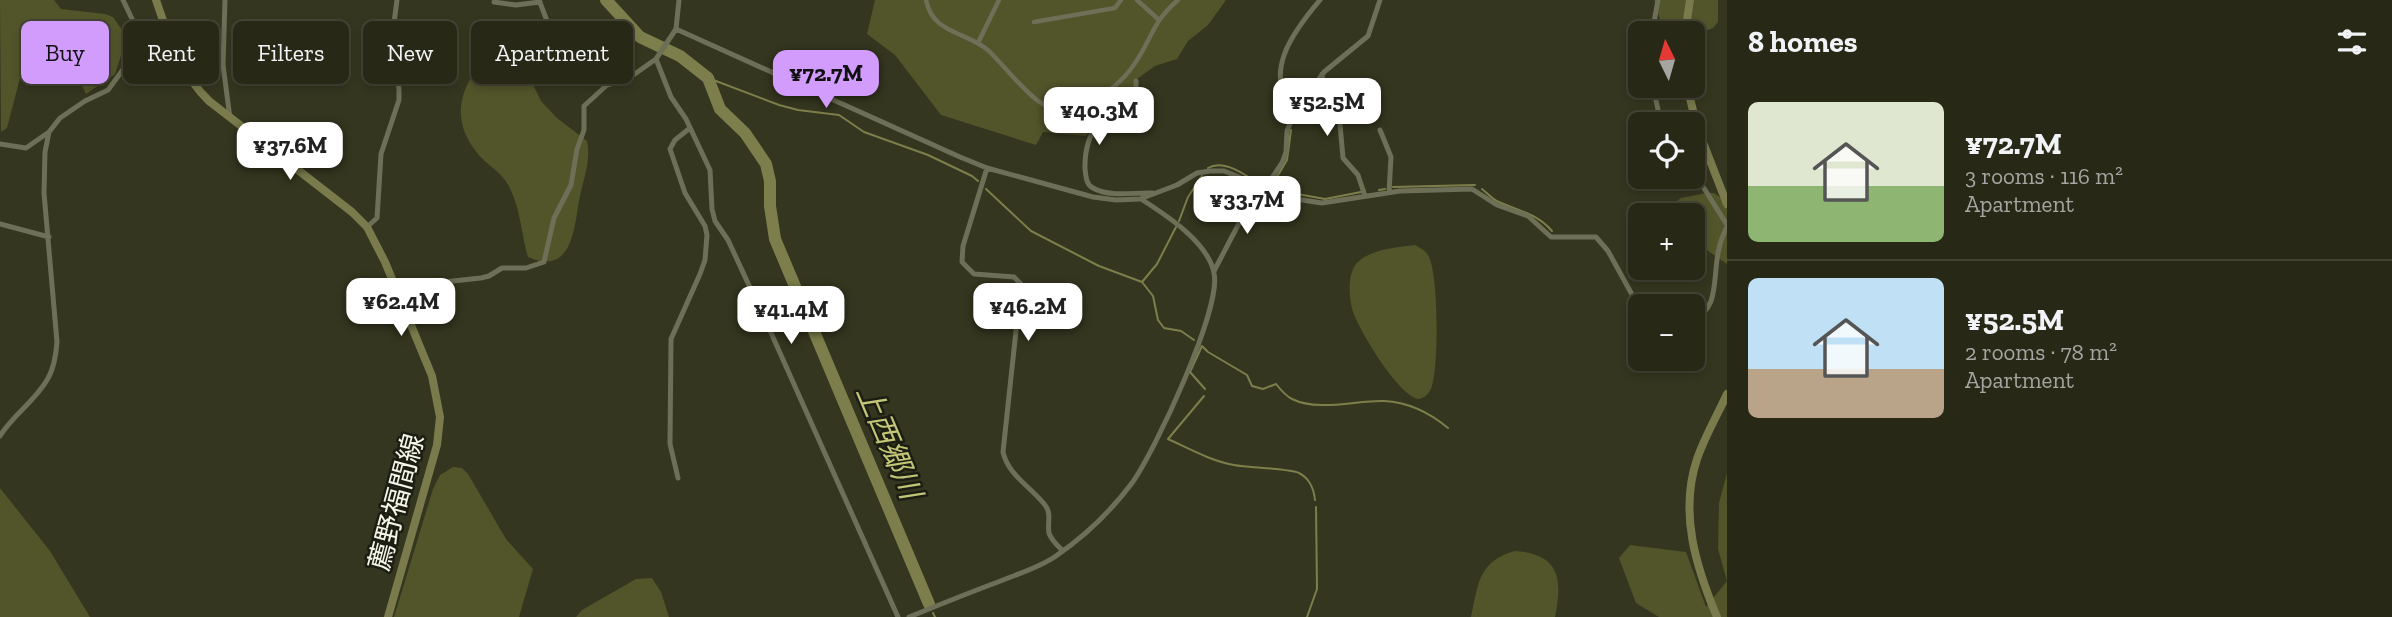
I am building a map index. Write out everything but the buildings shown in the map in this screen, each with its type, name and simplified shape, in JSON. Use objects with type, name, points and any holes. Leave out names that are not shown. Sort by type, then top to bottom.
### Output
[{"type":"main road","name":"薦野福間線","points":[[156,0],[183,71],[194,86],[230,118],[352,212],[367,227],[432,376],[440,426],[437,445],[388,617]]},
{"type":"main road","points":[[1687,21],[1690,0]]},
{"type":"main road","points":[[1690,98],[1697,127],[1727,204]]},
{"type":"main road","points":[[1717,617],[1695,557],[1690,501],[1697,460],[1707,432],[1727,394]]},
{"type":"street","points":[[123,0],[133,21]]},
{"type":"street","points":[[225,0],[223,65],[230,118]]},
{"type":"street","points":[[367,227],[377,218],[381,154],[399,100],[392,38],[397,0]]},
{"type":"street","points":[[396,289],[416,281],[434,283],[481,278],[502,268],[526,268],[544,262],[554,218],[571,185],[584,130],[584,106],[607,85],[629,78],[657,57],[676,29],[679,0]]},
{"type":"street","points":[[926,0],[932,16],[943,27],[978,43],[1038,101],[1054,108],[1076,108],[1095,100],[1126,74],[1140,55],[1158,19],[1178,0]]},
{"type":"street","points":[[978,43],[999,0]]},
{"type":"street","points":[[1034,22],[1115,8],[1121,0]]},
{"type":"street","points":[[1137,0],[1158,19]]},
{"type":"street","points":[[1294,114],[1279,88],[1284,58],[1289,42],[1301,22],[1321,0]]},
{"type":"street","points":[[1214,271],[1260,190],[1282,163],[1286,152],[1287,131],[1294,114],[1322,74],[1368,36],[1380,0]]},
{"type":"street","points":[[1654,21],[1658,0]]},
{"type":"street","points":[[495,2],[516,5],[539,1],[556,44],[568,59],[607,85]]},
{"type":"street","points":[[153,21],[163,20]]},
{"type":"street","points":[[676,29],[987,167],[1093,197],[1140,199],[1210,171],[1224,171],[1260,190],[1287,198],[1322,203],[1389,192],[1472,189],[1497,205],[1528,216],[1551,237],[1597,237],[1608,251],[1632,294]]},
{"type":"street","points":[[657,57],[671,97],[690,128],[710,170],[715,221],[728,240],[772,335],[898,617]]},
{"type":"street","points":[[0,144],[26,148],[49,132],[70,110],[108,90],[123,72]]},
{"type":"street","points":[[1322,74],[1324,90],[1339,113],[1343,158],[1358,175],[1365,196]]},
{"type":"street","points":[[1136,81],[1136,93],[1111,109],[1087,143],[1086,179],[1089,185],[1104,192],[1156,193]]},
{"type":"street","points":[[1339,113],[1367,116]]},
{"type":"street","points":[[678,478],[670,444],[671,339],[705,260],[707,235],[705,226],[685,193],[670,149],[675,140],[690,128]]},
{"type":"street","points":[[1380,130],[1391,158],[1389,192]]},
{"type":"street","points":[[0,436],[48,380],[55,362],[57,342],[43,172],[49,132]]},
{"type":"street","points":[[987,167],[962,246],[962,262],[974,274],[1014,277],[1021,284],[1003,452],[1008,467],[1045,505],[1050,518],[1049,532],[1063,551]]},
{"type":"street","points":[[1704,189],[1727,226],[1720,240],[1722,290]]},
{"type":"street","points":[[909,617],[1037,566],[1063,551],[1084,535],[1121,497],[1158,438],[1202,334],[1214,292],[1214,271],[1207,257],[1185,232],[1166,215],[1140,199]]},
{"type":"street","points":[[0,225],[49,237]]},
{"type":"street","points":[[1705,316],[1717,308]]},
{"type":"green space","points":[[0,0],[54,0],[61,9],[113,17],[123,31],[123,49],[115,74],[109,78],[109,21],[21,21],[21,77],[7,128],[1,132]]},
{"type":"green space","points":[[875,0],[1226,0],[1208,25],[1188,41],[1177,59],[1155,66],[1134,81],[1134,90],[1111,105],[1086,136],[1043,132],[1036,145],[941,115],[895,55],[867,34]]},
{"type":"green space","points":[[1654,0],[1718,0],[1718,22],[1705,31],[1705,21],[1661,21]]},
{"type":"green space","points":[[471,78],[471,84],[533,84],[541,101],[557,118],[587,141],[588,162],[573,233],[563,254],[555,260],[543,261],[528,257],[510,188],[502,176],[472,147],[464,131],[461,107]]},
{"type":"green space","points":[[81,84],[100,84],[86,94]]},
{"type":"green space","points":[[1714,193],[1727,202],[1727,264],[1705,249],[1705,203],[1675,203],[1681,198]]},
{"type":"green space","points":[[1415,245],[1427,253],[1432,265],[1437,321],[1434,378],[1429,393],[1419,399],[1401,387],[1371,346],[1352,309],[1350,291],[1350,278],[1358,262],[1385,249]]},
{"type":"green space","points":[[453,467],[462,468],[468,474],[506,539],[533,569],[519,617],[394,617],[433,489],[440,475]]},
{"type":"green space","points":[[1727,473],[1727,581],[1718,549],[1719,503]]},
{"type":"green space","points":[[0,488],[50,551],[90,617],[0,617]]},
{"type":"green space","points":[[1630,545],[1686,552],[1706,607],[1727,581],[1727,617],[1659,617],[1636,603],[1619,558]]},
{"type":"green space","points":[[1515,551],[1541,557],[1554,570],[1558,591],[1555,617],[1471,617],[1478,585],[1487,568],[1503,555]]},
{"type":"green space","points":[[652,578],[661,592],[669,617],[576,617],[582,610],[636,579]]},
{"type":"waterway","name":"上西郷川","points":[[606,0],[640,37],[680,56],[708,78],[720,109],[745,133],[766,164],[775,239],[929,604]]},
{"type":"waterway","points":[[708,78],[779,105],[839,115],[864,132],[928,155],[978,181]]},
{"type":"waterway","points":[[1291,130],[1287,160],[1270,189],[1325,199],[1361,192]]},
{"type":"waterway","points":[[1208,168],[1221,165],[1228,167],[1260,185]]},
{"type":"waterway","points":[[1179,221],[1188,197],[1202,176]]},
{"type":"waterway","points":[[1393,187],[1475,185]]},
{"type":"waterway","points":[[986,189],[1031,231],[1099,266],[1142,282],[1153,296],[1158,320],[1164,328],[1181,331],[1194,340]]},
{"type":"waterway","points":[[1379,190],[1385,189]]},
{"type":"waterway","points":[[1482,189],[1497,201],[1534,217],[1552,231]]},
{"type":"waterway","points":[[1142,282],[1157,264],[1176,227]]},
{"type":"waterway","points":[[1205,389],[1190,372],[1202,346],[1247,375],[1252,386],[1263,389],[1276,384],[1290,398],[1302,403],[1325,405],[1393,402],[1418,409],[1448,428]]},
{"type":"waterway","points":[[1204,396],[1168,439],[1225,463],[1299,473],[1310,484],[1315,500]]},
{"type":"waterway","points":[[1307,617],[1317,589],[1316,507]]},
{"type":"waterway","name":"上西郷川","points":[[933,613],[935,617]]}]
